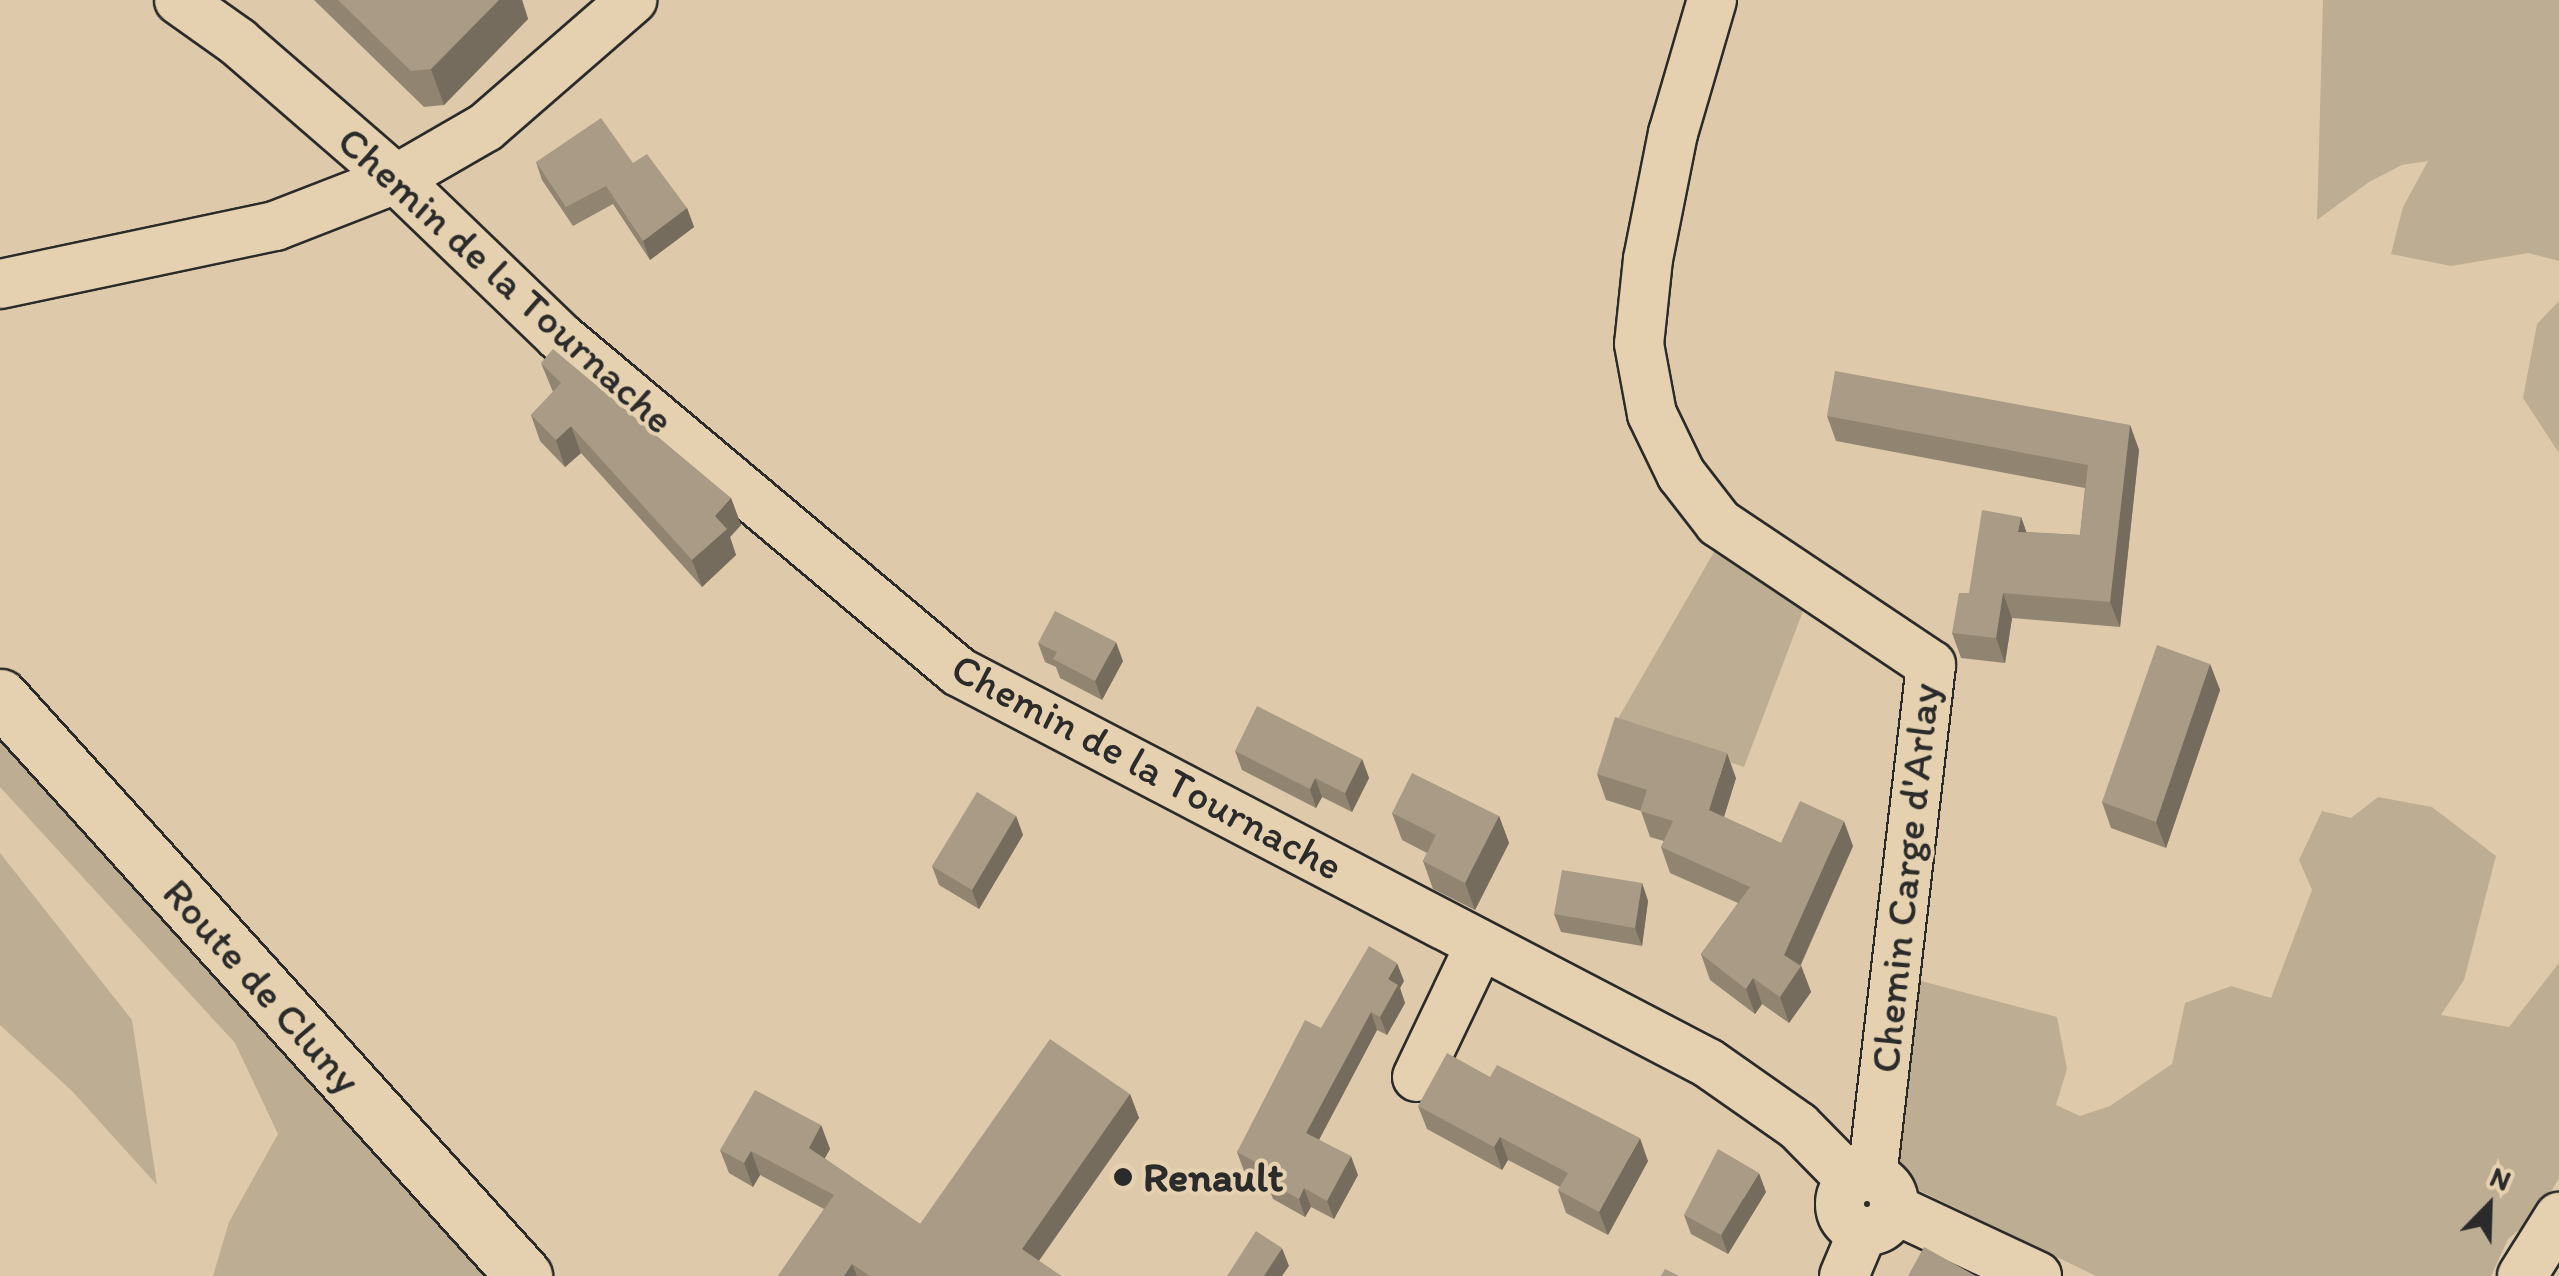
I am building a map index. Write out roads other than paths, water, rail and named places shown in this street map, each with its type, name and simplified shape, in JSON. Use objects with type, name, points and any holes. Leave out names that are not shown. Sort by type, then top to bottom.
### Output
[{"type":"main road","name":"Route de Cluny","points":[[0,697],[524,1276]]},
{"type":"street","name":"Chemin de la Tournache","points":[[179,0],[238,42],[396,179],[559,336],[958,672],[1708,1062],[1798,1126],[1870,1199],[2037,1276]]},
{"type":"street","points":[[0,284],[274,226],[396,179],[486,128],[632,0]]},
{"type":"street","name":"Chemin Carge d'Arlay","points":[[1712,0],[1673,133],[1648,259],[1638,344],[1652,414],[1681,474],[1719,523],[1931,665],[1870,1199],[1844,1276]]},
{"type":"street","points":[[1417,1078],[1480,945]]},
{"type":"street","points":[[2522,1276],[2559,1217]]},
{"type":"place","name":"Renault","points":[[1123,1177]]}]
